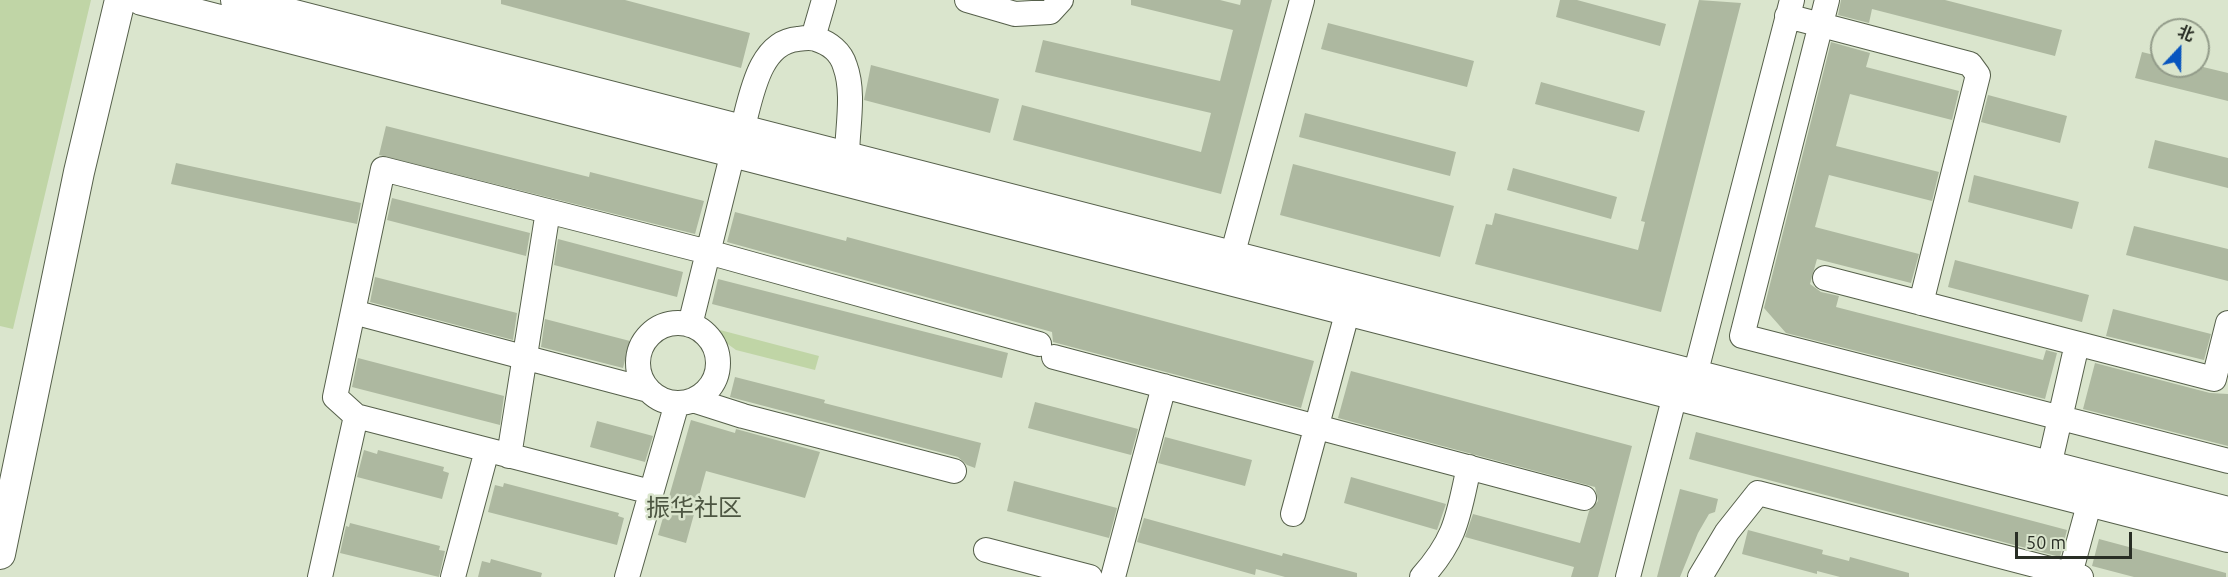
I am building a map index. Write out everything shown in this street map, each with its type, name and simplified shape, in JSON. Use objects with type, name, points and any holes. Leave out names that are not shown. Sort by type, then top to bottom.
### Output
[{"type":"main road","points":[[0,555],[79,172],[120,0]]},
{"type":"main road","points":[[142,0],[737,141],[847,157],[1232,256],[1683,380],[2090,501],[2228,537]]},
{"type":"main road","points":[[236,0],[1348,310],[1683,380],[2049,466],[2228,512]]},
{"type":"street","points":[[813,38],[824,0]]},
{"type":"street","points":[[967,0],[1015,14],[1050,12],[1061,0]]},
{"type":"street","points":[[1232,256],[1302,0]]},
{"type":"street","points":[[1827,0],[1742,336],[2228,461]]},
{"type":"street","points":[[1628,577],[1785,5],[1820,25],[1970,64],[1978,75],[1921,303]]},
{"type":"street","points":[[690,325],[737,141],[760,73],[771,51],[791,39],[813,38],[832,46],[845,65],[849,91],[847,157]]},
{"type":"street","points":[[651,492],[356,416],[335,397],[383,169],[708,252],[1164,386],[1584,498]]},
{"type":"street","points":[[453,577],[498,453],[524,357],[548,211]]},
{"type":"street","points":[[1825,278],[2214,379],[2228,323]]},
{"type":"street","points":[[1293,514],[1348,310]]},
{"type":"street","points":[[353,312],[648,390],[662,399],[685,401],[954,471]]},
{"type":"street","points":[[627,577],[651,492],[685,401],[706,391],[715,377],[718,361],[714,346],[705,334],[690,325],[678,323],[663,326],[650,333],[641,345],[639,369],[648,390]]},
{"type":"street","points":[[2049,466],[2078,344]]},
{"type":"street","points":[[1113,577],[1164,386]]},
{"type":"street","points":[[320,577],[356,416]]},
{"type":"street","points":[[1422,577],[1439,558],[1454,531],[1469,467]]},
{"type":"street","points":[[1700,577],[1727,532],[1758,493],[2075,576],[2090,501]]},
{"type":"street","points":[[986,549],[1090,577]]},
{"type":"green space","points":[[0,0],[91,0],[13,329],[0,326]]},
{"type":"green space","points":[[720,330],[819,356],[815,370],[736,350],[718,337]]},
{"type":"building","points":[[501,0],[625,0],[750,33],[741,68],[501,4]]},
{"type":"building","points":[[1131,0],[1220,0],[1240,5],[1241,0],[1272,0],[1221,194],[1013,140],[1022,105],[1201,152],[1211,113],[1035,72],[1043,40],[1220,81],[1233,30],[1131,5]]},
{"type":"building","points":[[1560,0],[1577,0],[1666,24],[1660,46],[1556,17]]},
{"type":"building","points":[[1699,0],[1741,3],[1661,312],[1475,264],[1486,224],[1492,225],[1495,213],[1638,250],[1645,222],[1641,221]]},
{"type":"building","points":[[1841,0],[1945,0],[2062,30],[2055,56],[1872,9],[1869,23],[1838,15]]},
{"type":"building","points":[[1328,23],[1474,61],[1467,87],[1321,49]]},
{"type":"building","points":[[1831,42],[1870,53],[1866,67],[1959,91],[1952,120],[1850,94],[1836,146],[1939,172],[1932,201],[1829,175],[1815,227],[1919,254],[1911,283],[1817,259],[1810,284],[1821,292],[1839,296],[1836,307],[2043,360],[2046,350],[2057,353],[2045,399],[1786,333],[1764,308]]},
{"type":"building","points":[[2142,52],[2150,54],[2150,78],[2210,78],[2210,69],[2228,73],[2228,101],[2135,78]]},
{"type":"building","points":[[871,65],[999,99],[990,133],[864,100]]},
{"type":"building","points":[[1541,82],[1645,111],[1639,132],[1535,104]]},
{"type":"building","points":[[1988,95],[2067,116],[2060,143],[1981,122]]},
{"type":"building","points":[[1305,113],[1456,152],[1450,176],[1299,137]]},
{"type":"building","points":[[386,126],[589,177],[590,172],[704,201],[695,234],[379,155]]},
{"type":"building","points":[[2155,140],[2228,158],[2228,188],[2148,168]]},
{"type":"building","points":[[176,163],[361,203],[357,224],[171,184]]},
{"type":"building","points":[[1293,164],[1454,206],[1440,257],[1280,215]]},
{"type":"building","points":[[1513,168],[1617,197],[1611,219],[1507,190]]},
{"type":"building","points":[[1974,175],[2079,202],[2072,229],[1968,202]]},
{"type":"building","points":[[392,198],[530,233],[526,256],[387,220]]},
{"type":"building","points":[[735,212],[846,241],[847,237],[1314,361],[1301,408],[1053,342],[1052,332],[727,242]]},
{"type":"building","points":[[2134,226],[2228,249],[2228,281],[2126,255]]},
{"type":"building","points":[[558,239],[683,272],[677,297],[554,265]]},
{"type":"building","points":[[1955,260],[2089,295],[2082,322],[1948,287]]},
{"type":"building","points":[[375,277],[517,313],[513,340],[370,302]]},
{"type":"building","points":[[718,279],[1008,353],[1002,378],[712,304]]},
{"type":"building","points":[[2113,309],[2211,334],[2204,360],[2106,336]]},
{"type":"building","points":[[545,319],[630,341],[623,368],[541,347]]},
{"type":"building","points":[[358,358],[504,396],[500,425],[352,387]]},
{"type":"building","points":[[2095,363],[2210,393],[2228,394],[2228,446],[2083,409]]},
{"type":"building","points":[[1351,371],[1632,446],[1598,577],[1571,577],[1574,567],[1465,537],[1473,514],[1580,543],[1589,511],[1598,501],[1595,487],[1338,418]]},
{"type":"building","points":[[735,377],[825,400],[824,403],[981,443],[975,468],[967,465],[958,457],[730,397]]},
{"type":"building","points":[[1035,402],[1138,429],[1131,455],[1028,428]]},
{"type":"building","points":[[691,420],[735,433],[736,429],[820,452],[805,498],[706,471],[686,543],[658,535]]},
{"type":"building","points":[[597,421],[653,436],[645,462],[590,447]]},
{"type":"building","points":[[1696,432],[2067,530],[2060,557],[1689,459]]},
{"type":"building","points":[[1165,437],[1252,460],[1245,486],[1158,463]]},
{"type":"building","points":[[364,450],[377,454],[378,450],[444,467],[443,471],[449,473],[442,499],[357,477]]},
{"type":"building","points":[[1351,477],[1446,504],[1437,530],[1344,503]]},
{"type":"building","points":[[1014,481],[1117,508],[1109,538],[1007,511]]},
{"type":"building","points":[[504,483],[619,513],[618,516],[624,518],[617,545],[488,512],[495,485],[503,487]]},
{"type":"building","points":[[1680,489],[1718,499],[1715,512],[1709,514],[1698,533],[1680,577],[1657,577]]},
{"type":"building","points":[[1144,518],[1282,556],[1283,553],[1357,573],[1357,577],[1285,577],[1256,569],[1255,575],[1137,542]]},
{"type":"building","points":[[350,523],[440,546],[439,550],[445,551],[439,577],[340,553],[346,526],[349,527]]},
{"type":"building","points":[[1748,530],[1823,550],[1822,554],[1849,561],[1850,557],[1909,573],[1909,577],[1840,577],[1817,571],[1817,574],[1742,554]]},
{"type":"building","points":[[2099,539],[2226,573],[2226,577],[2134,577],[2092,566]]},
{"type":"building","points":[[491,559],[542,573],[541,577],[478,577],[482,561],[490,563]]},
{"type":"district","name":"振华社区","points":[[694,508]]}]
